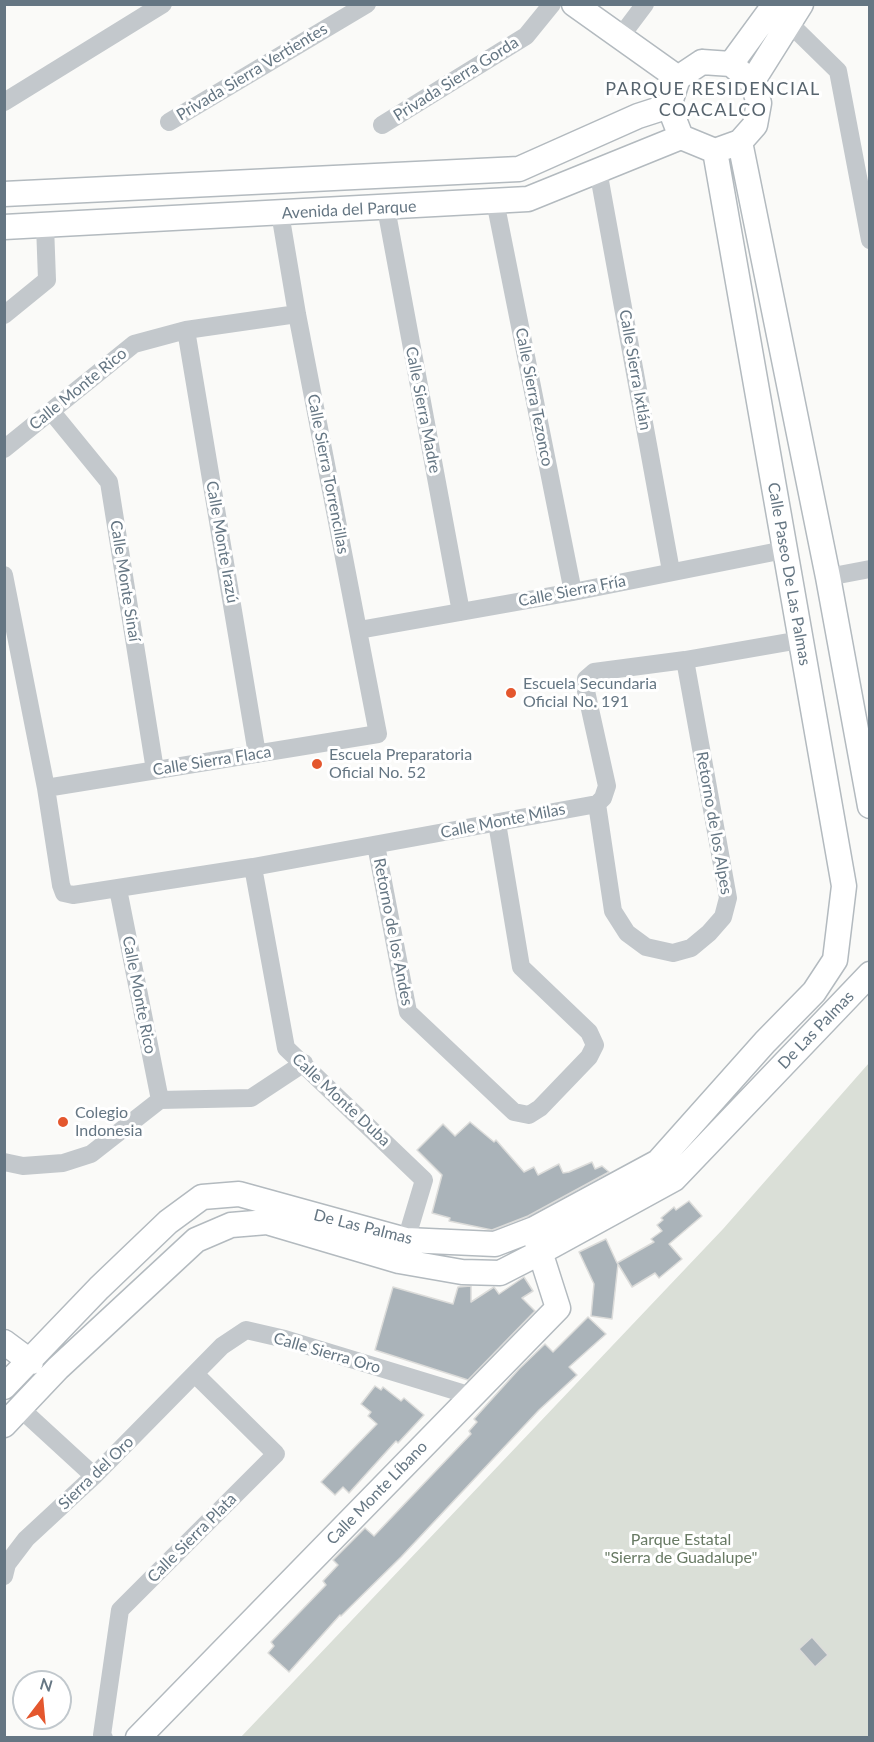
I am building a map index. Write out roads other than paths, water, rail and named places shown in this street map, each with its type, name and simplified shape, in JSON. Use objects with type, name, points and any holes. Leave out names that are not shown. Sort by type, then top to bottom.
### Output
[{"type":"street","points":[[4,102],[163,4]]},
{"type":"street","name":"Privada Sierra Vertientes","points":[[168,122],[367,4]]},
{"type":"street","name":"Privada Sierra Gorda","points":[[382,125],[526,36],[552,4]]},
{"type":"street","points":[[574,4],[678,78]]},
{"type":"street","points":[[621,36],[645,4]]},
{"type":"street","points":[[731,64],[788,10]]},
{"type":"street","points":[[752,82],[788,10]]},
{"type":"street","points":[[788,10],[838,71],[870,240]]},
{"type":"street","points":[[702,62],[731,64],[752,82],[759,103],[755,125],[740,142],[714,151],[681,136],[669,106],[678,78],[702,62]]},
{"type":"street","name":"Avenida del Parque","points":[[4,194],[519,169],[638,116],[669,106]]},
{"type":"street","name":"Avenida del Parque","points":[[4,227],[528,199],[681,136]]},
{"type":"street","points":[[740,142],[828,577],[870,806]]},
{"type":"street","name":"Calle Paseo De Las Palmas","points":[[714,151],[844,886],[836,960],[814,992]]},
{"type":"street","name":"Calle Sierra Ixtlán","points":[[598,170],[671,571]]},
{"type":"street","name":"Calle Sierra Tezonco","points":[[495,201],[573,592]]},
{"type":"street","name":"Calle Sierra Madre","points":[[386,208],[461,612]]},
{"type":"street","name":"Calle Sierra Torrencillas","points":[[280,213],[297,314],[378,734]]},
{"type":"street","points":[[4,315],[47,279],[45,225]]},
{"type":"street","name":"Calle Monte Rico","points":[[4,449],[134,344],[186,330],[297,314]]},
{"type":"street","name":"Calle Monte Irazú","points":[[186,330],[257,754]]},
{"type":"street","name":"Calle Monte Sinaí","points":[[51,411],[109,482],[154,770]]},
{"type":"street","name":"Calle Sierra Fría","points":[[359,630],[573,592],[784,550]]},
{"type":"street","points":[[828,577],[870,569]]},
{"type":"street","points":[[4,575],[46,788]]},
{"type":"street","points":[[597,804],[603,798],[607,786],[586,691],[586,679],[594,672],[685,660],[800,640]]},
{"type":"street","name":"Retorno de los Alpes","points":[[597,804],[613,910],[627,933],[646,947],[673,953],[691,948],[723,917],[728,898],[685,660]]},
{"type":"street","name":"Calle Sierra Flaca","points":[[46,788],[378,734]]},
{"type":"street","name":"Calle Monte Milas","points":[[46,788],[64,893],[73,896],[253,867],[597,804]]},
{"type":"street","name":"Retorno de los Andes","points":[[376,845],[408,1012],[514,1112],[529,1115],[540,1108],[589,1057],[595,1045],[589,1032],[521,967],[497,823]]},
{"type":"street","name":"Calle Monte Duba","points":[[253,867],[286,1048],[424,1179],[403,1251]]},
{"type":"street","name":"Calle Monte Rico","points":[[118,889],[160,1100]]},
{"type":"street","name":"De Las Palmas","points":[[4,1387],[99,1288],[168,1221],[202,1197],[239,1194],[462,1272],[500,1273],[539,1253],[666,1170],[870,974]]},
{"type":"street","name":"De Las Palmas","points":[[13,1417],[58,1368],[196,1240],[231,1225],[267,1222],[403,1251],[495,1244],[666,1170],[765,1042],[814,992]]},
{"type":"street","points":[[4,1162],[23,1167],[63,1163],[91,1154],[160,1100],[251,1098],[304,1063]]},
{"type":"street","name":"Calle Monte Líbano","points":[[138,1737],[558,1308],[539,1253],[534,1229]]},
{"type":"street","points":[[99,1288],[121,1310]]},
{"type":"street","name":"Calle Sierra Oro","points":[[196,1375],[222,1346],[246,1330],[472,1396]]},
{"type":"street","points":[[4,1342],[30,1362]]},
{"type":"street","name":"Sierra del Oro","points":[[4,1576],[7,1564],[26,1539],[94,1476],[196,1375]]},
{"type":"street","name":"Calle Sierra Plata","points":[[104,1737],[102,1735],[120,1610],[276,1454],[196,1375]]},
{"type":"street","points":[[13,1417],[94,1476]]},
{"type":"place","name":"Escuela Secundaria Oficial No. 191","points":[[511,693]]},
{"type":"place","name":"Escuela Preparatoria Oficial No. 52","points":[[317,764]]},
{"type":"place","name":"Colegio Indonesia","points":[[63,1122]]},
{"type":"district","name":"PARQUE RESIDENCIAL COACALCO","points":[[713,100]]},
{"type":"park label","name":"Parque Estatal \"Sierra de Guadalupe\"","points":[[681,1549]]}]
